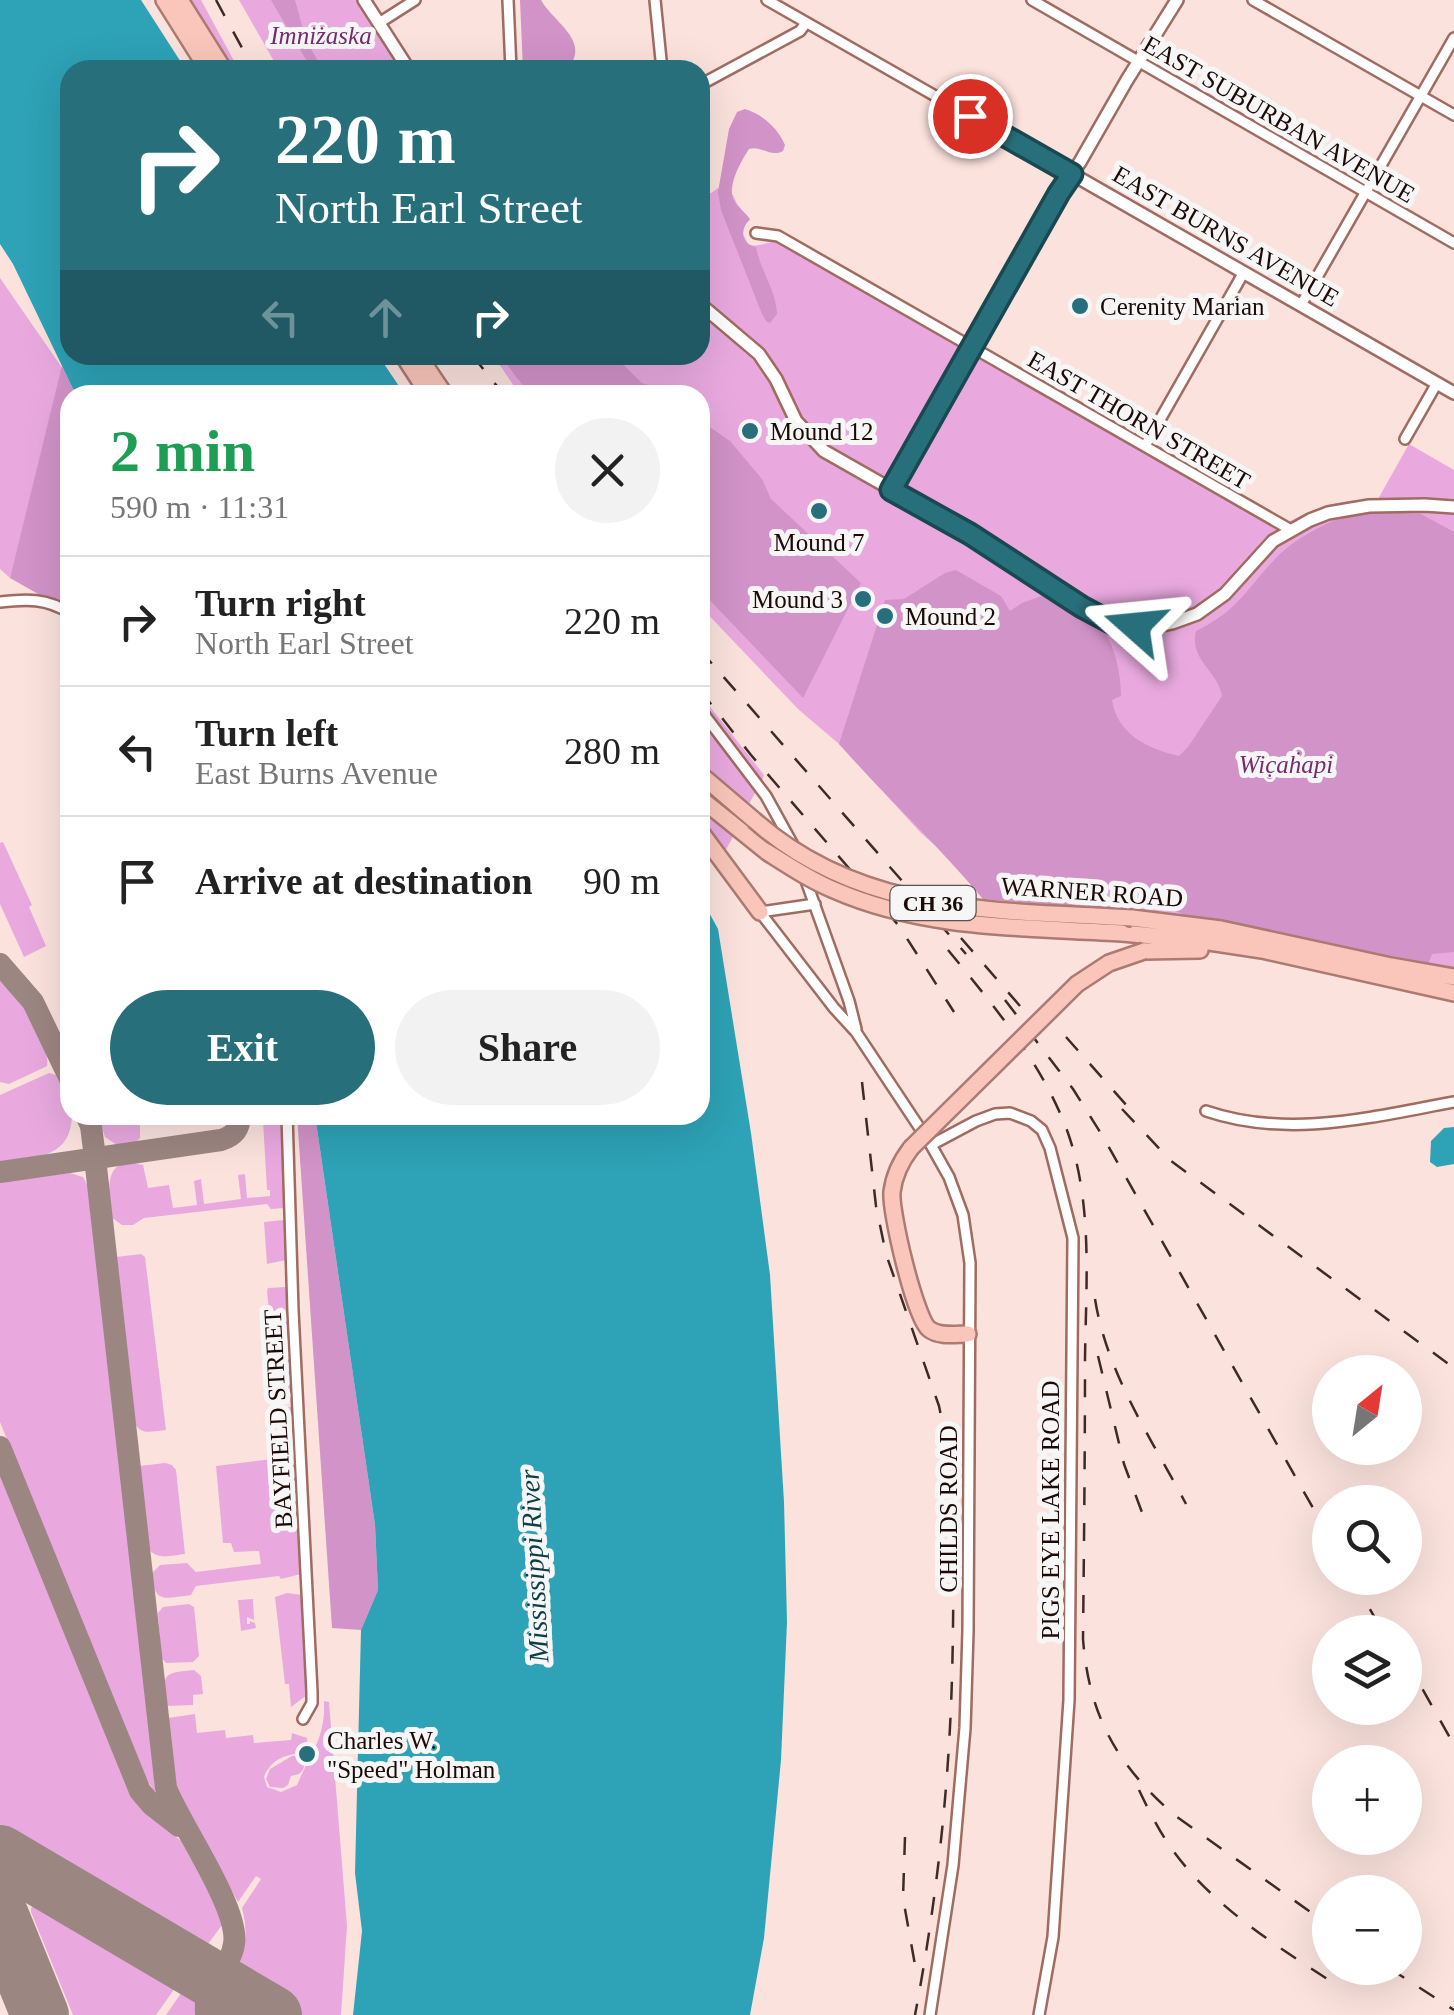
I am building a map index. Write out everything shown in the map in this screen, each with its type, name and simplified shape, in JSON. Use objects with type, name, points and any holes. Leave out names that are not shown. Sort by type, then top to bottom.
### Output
[{"type":"highway","points":[[164,0],[202,60]]},
{"type":"highway","points":[[180,0],[218,60]]},
{"type":"highway","points":[[413,365],[432,385]]},
{"type":"highway","name":"WARNER ROAD","points":[[710,783],[782,842],[824,868],[866,886],[915,900],[1221,929],[1454,977]]},
{"type":"highway","name":"WARNER ROAD","points":[[710,806],[767,852],[832,890],[912,916],[970,924],[1196,940],[1262,950],[1454,993]]},
{"type":"highway","points":[[710,844],[760,912]]},
{"type":"highway","points":[[968,1334],[938,1334],[926,1326],[919,1312],[895,1224],[892,1196],[898,1170],[911,1148],[1078,984],[1110,963],[1162,949],[1262,950]]},
{"type":"street","points":[[364,0],[403,60]]},
{"type":"street","points":[[379,23],[415,0]]},
{"type":"street","points":[[508,0],[511,60]]},
{"type":"street","points":[[655,0],[661,60]]},
{"type":"street","name":"EAST BURNS AVENUE","points":[[767,0],[1454,392]]},
{"type":"street","name":"EAST SUBURBAN AVENUE","points":[[1032,0],[1454,242]]},
{"type":"street","points":[[891,490],[1059,193],[1177,0]]},
{"type":"street","points":[[1253,0],[1454,115]]},
{"type":"street","points":[[710,80],[800,31],[806,22]]},
{"type":"street","points":[[1301,305],[1454,38]]},
{"type":"street","name":"EAST THORN STREET","points":[[756,232],[780,237],[1291,530]]},
{"type":"street","points":[[1146,446],[1244,272]]},
{"type":"street","points":[[710,313],[763,359],[793,417],[810,440],[840,462],[970,534],[1114,624],[1154,627],[1197,614],[1225,594],[1264,549],[1291,530],[1328,514],[1394,504],[1454,507]]},
{"type":"street","points":[[1406,439],[1437,383]]},
{"type":"street","points":[[0,602],[28,599],[60,607]]},
{"type":"street","name":"CHILDS ROAD","points":[[710,722],[760,787],[794,847],[856,1032]]},
{"type":"street","points":[[760,912],[815,904]]},
{"type":"street","name":"CHILDS ROAD","points":[[760,912],[856,1032],[931,1145],[949,1176],[967,1232],[970,1262],[965,1728],[953,1864],[930,2015]]},
{"type":"street","points":[[1206,1111],[1255,1124],[1291,1126],[1454,1102]]},
{"type":"street","name":"PIGS EYE LAKE ROAD","points":[[931,1145],[996,1114],[1010,1113],[1032,1121],[1042,1130],[1050,1148],[1072,1238],[1069,1700],[1053,1938],[1039,2015]]},
{"type":"street","name":"BAYFIELD STREET","points":[[287,1125],[312,1692],[312,1703],[302,1719]]},
{"type":"green space","points":[[187,0],[201,0],[234,60],[225,60]]},
{"type":"green space","name":"Imniżaska","points":[[239,0],[372,0],[411,60],[273,60]]},
{"type":"green space","points":[[271,0],[295,0],[306,40],[317,60],[306,60]]},
{"type":"green space","points":[[520,0],[541,0],[573,42],[573,60],[523,60]]},
{"type":"green space","points":[[745,109],[769,122],[785,145],[778,153],[749,149],[732,187],[734,202],[750,219],[743,231],[744,239],[756,247],[774,297],[777,314],[770,323],[762,314],[721,210],[718,192],[729,129],[737,112]]},
{"type":"green space","name":"Wic̣aḣapi","points":[[718,188],[733,195],[750,220],[742,232],[748,244],[778,243],[1277,529],[1325,506],[1378,499],[1409,444],[1454,470],[1454,972],[1130,911],[983,899],[839,744],[798,709],[710,617],[710,385],[513,385],[500,365],[710,365],[711,193]]},
{"type":"green space","points":[[0,278],[65,372],[10,578],[0,569]]},
{"type":"green space","points":[[508,365],[623,365],[649,385],[522,385]]},
{"type":"green space","points":[[62,366],[71,385],[60,385],[60,606],[10,578]]},
{"type":"green space","points":[[710,427],[730,441],[762,479],[771,499],[861,583],[803,698],[710,600]]},
{"type":"green space","name":"Wic̣aḣapi","points":[[1384,512],[1421,514],[1454,532],[1454,952],[1432,954],[1428,964],[1187,916],[1118,885],[1078,886],[1071,906],[983,899],[839,744],[885,600],[904,599],[956,570],[1001,596],[1010,611],[1050,593],[1094,622],[1105,632],[1116,659],[1121,696],[1112,700],[1120,722],[1145,744],[1179,756],[1222,696],[1200,658],[1196,631],[1232,607],[1284,550],[1302,537],[1344,517]]},
{"type":"green space","points":[[710,707],[764,775],[762,780],[710,713]]},
{"type":"green space","points":[[710,731],[756,791],[748,806],[710,770]]},
{"type":"green space","points":[[710,815],[734,835],[723,855],[710,838]]},
{"type":"green space","points":[[3,842],[46,946],[24,957],[0,904]]},
{"type":"green space","points":[[0,977],[31,1019],[47,1056],[47,1066],[9,1084],[0,1082]]},
{"type":"green space","points":[[49,1073],[56,1075],[60,1083],[60,1125],[71,1125],[65,1141],[48,1154],[0,1162],[0,1095]]},
{"type":"green space","points":[[101,1125],[140,1125],[136,1142],[117,1145],[105,1137]]},
{"type":"green space","points":[[263,1125],[281,1125],[284,1208],[271,1209],[267,1204],[144,1218],[133,1225],[122,1225],[111,1217],[111,1177],[120,1165],[130,1163],[143,1165],[148,1188],[169,1185],[173,1208],[197,1205],[194,1181],[201,1179],[204,1204],[241,1199],[238,1175],[245,1174],[247,1198],[270,1196]]},
{"type":"green space","points":[[298,1125],[316,1125],[375,1525],[378,1590],[361,1630],[332,1628]]},
{"type":"green space","points":[[70,1173],[83,1177],[89,1188],[157,1790],[154,1791],[143,1773],[0,1422],[0,1182]]},
{"type":"green space","points":[[285,1220],[286,1260],[267,1264],[264,1222]]},
{"type":"green space","points":[[116,1257],[145,1257],[166,1430],[152,1432],[140,1430],[135,1423]]},
{"type":"green space","points":[[286,1287],[291,1395],[280,1396],[267,1291]]},
{"type":"green space","points":[[291,1407],[301,1574],[196,1586],[191,1595],[158,1595],[152,1573],[160,1565],[187,1563],[196,1572],[261,1564],[259,1551],[234,1552],[231,1543],[223,1543],[216,1466],[280,1458],[277,1408]]},
{"type":"green space","points":[[165,1463],[176,1470],[185,1554],[156,1555],[149,1549],[140,1466]]},
{"type":"green space","points":[[0,1474],[130,1792],[141,1807],[181,1841],[225,1921],[208,1944],[198,1946],[0,1828]]},
{"type":"green space","points":[[287,1593],[302,1595],[307,1695],[291,1707],[275,1597]]},
{"type":"green space","points":[[253,1599],[254,1620],[247,1617],[247,1624],[255,1623],[256,1628],[241,1631],[238,1600]]},
{"type":"green space","points":[[163,1607],[194,1607],[199,1656],[193,1662],[166,1663],[161,1657],[158,1613]]},
{"type":"green space","points":[[194,1670],[201,1676],[203,1694],[193,1695],[193,1705],[167,1706],[167,1677]]},
{"type":"green space","points":[[324,1701],[329,1702],[347,1926],[341,2015],[277,2015],[286,1999],[237,1970],[245,1939],[242,1908],[261,1879],[256,1876],[238,1902],[180,1797],[168,1718],[195,1714],[197,1733],[225,1730],[226,1738],[253,1735],[254,1743],[291,1740],[292,1733],[307,1738],[308,1749],[304,1753],[280,1759],[264,1777],[267,1787],[281,1792],[297,1785],[320,1736]]},
{"type":"green space","points":[[292,1756],[307,1756],[303,1770],[291,1776],[283,1788],[270,1787],[266,1779],[270,1769]]},
{"type":"green space","points":[[38,1901],[52,1905],[180,1981],[156,2015],[73,2015],[31,1912]]},
{"type":"green space","points":[[186,1986],[194,1995],[197,2015],[166,2015]]},
{"type":"water","points":[[0,0],[141,0],[180,60],[60,60],[60,362],[0,244]]},
{"type":"water","points":[[62,365],[385,365],[398,385],[71,385]]},
{"type":"water","name":"Mississippi River","points":[[710,914],[718,929],[770,1275],[784,1502],[787,1622],[781,1760],[764,1938],[750,2015],[353,2015],[362,1931],[355,1873],[361,1630],[378,1590],[375,1525],[316,1125],[710,1125]]},
{"type":"water","points":[[1454,1127],[1454,1164],[1437,1167],[1430,1162],[1431,1141],[1444,1128]]},
{"type":"taxiway","points":[[0,964],[33,1002],[60,1058]]},
{"type":"taxiway","points":[[91,1125],[166,1788],[219,1889],[233,1929],[232,1952],[210,1992],[206,2015]]},
{"type":"taxiway","points":[[0,1172],[221,1140],[238,1125]]},
{"type":"taxiway","points":[[0,1447],[140,1791],[179,1826]]},
{"type":"runway","points":[[0,1854],[273,2015]]},
{"type":"runway","points":[[0,1916],[40,2015]]},
{"type":"railway","points":[[216,0],[249,60]]},
{"type":"railway","points":[[480,365],[496,385]]},
{"type":"railway","points":[[710,661],[966,954]]},
{"type":"railway","points":[[710,703],[899,926],[954,1012]]},
{"type":"railway","points":[[961,938],[1020,1006]]},
{"type":"railway","points":[[948,950],[1031,1060],[1058,1108],[1076,1160],[1086,1244],[1083,1639],[1086,1667],[1100,1716],[1123,1759],[1156,1798],[1312,1913]]},
{"type":"railway","points":[[1005,1000],[1073,1089],[1102,1135],[1312,1506]]},
{"type":"railway","points":[[1066,1037],[1136,1116]]},
{"type":"railway","points":[[862,1082],[876,1206],[886,1254],[939,1406],[952,1470],[954,1505],[948,1763],[937,1872],[915,2015]]},
{"type":"railway","points":[[1122,1109],[1171,1161],[1454,1368]]},
{"type":"railway","points":[[1095,1299],[1120,1379],[1186,1504]]},
{"type":"railway","points":[[1098,1356],[1124,1464],[1143,1515]]},
{"type":"railway","points":[[1362,1595],[1373,1615]]},
{"type":"railway","points":[[1422,1688],[1454,1745]]},
{"type":"railway","points":[[1139,1790],[1169,1845],[1209,1892],[1250,1926],[1338,1986]]},
{"type":"railway","points":[[905,1837],[903,1898],[917,1976]]},
{"type":"railway","points":[[1415,1985],[1454,2010]]},
{"type":"place","name":"Cerenity Marian","points":[[1080,306]]},
{"type":"place","name":"Mound 12","points":[[750,431]]},
{"type":"place","name":"Mound 7","points":[[819,511]]},
{"type":"place","name":"Mound 3","points":[[863,599]]},
{"type":"place","name":"Mound 2","points":[[885,616]]},
{"type":"place","name":"Charles W. \"Speed\" Holman","points":[[307,1754]]},
{"type":"route","points":[[970,116],[1072,174],[891,490],[970,534],[1082,607],[1114,624],[1135,626]]}]
